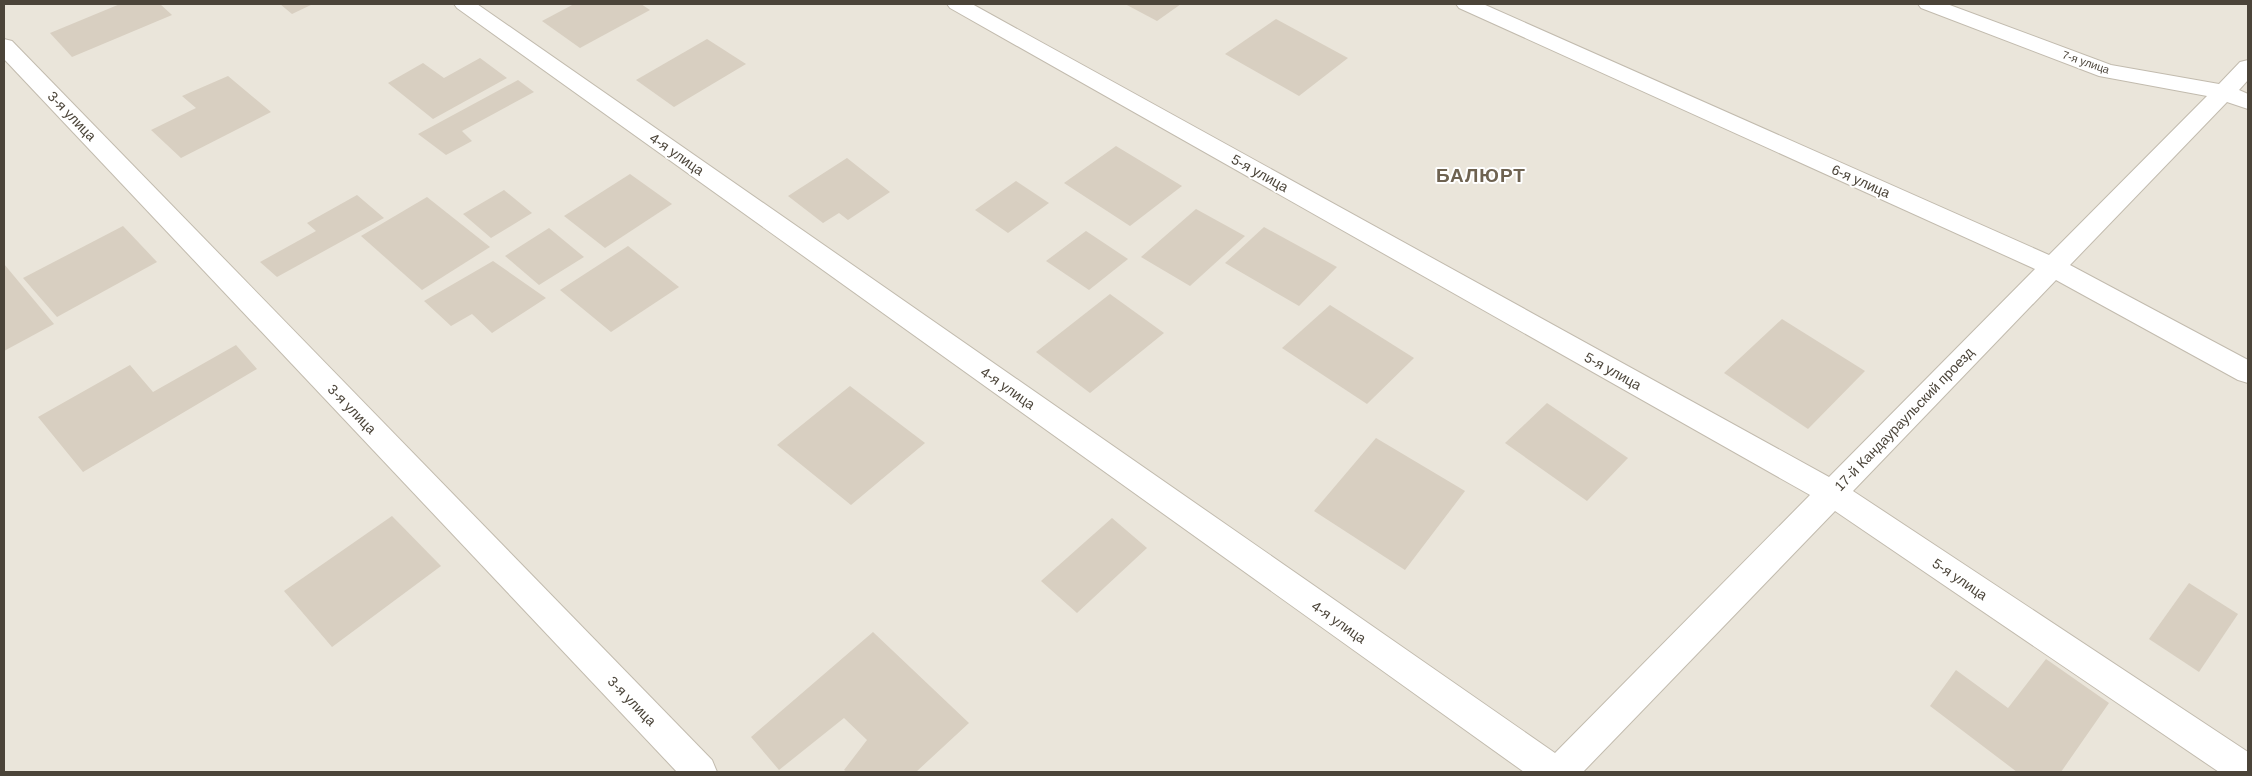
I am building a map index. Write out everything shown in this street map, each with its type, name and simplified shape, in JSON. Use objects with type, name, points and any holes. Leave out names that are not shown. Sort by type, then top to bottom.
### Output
[{"type":"street","name":"4-я улица","points":[[464,4],[1552,772]]},
{"type":"street","name":"5-я улица","points":[[957,4],[1832,493],[2248,772]]},
{"type":"street","name":"6-я улица","points":[[1466,4],[2052,268],[2248,372]]},
{"type":"street","name":"7-я улица","points":[[1928,4],[2106,71],[2236,97]]},
{"type":"street","name":"3-я улица","points":[[4,46],[700,772]]},
{"type":"street","name":"17-й Кандаураульский проезд","points":[[1560,772],[2052,268],[2236,97],[2248,67]]},
{"type":"shaded area","points":[[4,4],[2248,4],[2248,772],[4,772]]},
{"type":"building","points":[[120,4],[160,4],[172,15],[72,57],[50,33]]},
{"type":"building","points":[[280,4],[313,4],[292,14]]},
{"type":"building","points":[[574,4],[641,4],[650,10],[580,48],[542,21]]},
{"type":"building","points":[[1125,4],[1181,4],[1157,21]]},
{"type":"building","points":[[1276,19],[1348,58],[1299,96],[1225,54]]},
{"type":"building","points":[[707,39],[746,64],[674,107],[636,80]]},
{"type":"building","points":[[480,58],[507,78],[433,119],[388,83],[423,63],[444,78]]},
{"type":"building","points":[[228,76],[271,112],[181,158],[151,130],[196,108],[182,96]]},
{"type":"building","points":[[518,80],[534,92],[462,131],[472,141],[446,155],[418,134]]},
{"type":"building","points":[[1116,146],[1182,186],[1130,226],[1064,183]]},
{"type":"building","points":[[847,158],[890,192],[848,220],[839,213],[823,223],[788,196]]},
{"type":"building","points":[[630,174],[672,204],[605,248],[564,216]]},
{"type":"building","points":[[1016,181],[1049,203],[1008,233],[975,210]]},
{"type":"building","points":[[504,190],[532,213],[491,238],[463,214]]},
{"type":"building","points":[[357,195],[384,218],[277,277],[260,262],[316,231],[307,223]]},
{"type":"building","points":[[427,197],[490,247],[422,290],[361,236]]},
{"type":"building","points":[[1196,209],[1245,236],[1190,286],[1141,257]]},
{"type":"building","points":[[123,226],[157,262],[57,317],[23,278]]},
{"type":"building","points":[[1264,227],[1337,267],[1299,306],[1225,263]]},
{"type":"building","points":[[549,228],[584,257],[539,285],[505,256]]},
{"type":"building","points":[[1086,231],[1128,259],[1089,290],[1046,261]]},
{"type":"building","points":[[628,246],[679,287],[611,332],[560,290]]},
{"type":"building","points":[[493,261],[546,298],[492,333],[472,314],[451,326],[424,301]]},
{"type":"building","points":[[4,264],[54,324],[4,351]]},
{"type":"building","points":[[1110,294],[1164,333],[1090,393],[1036,352]]},
{"type":"building","points":[[1330,305],[1414,358],[1367,404],[1282,348]]},
{"type":"building","points":[[1782,319],[1865,371],[1808,429],[1724,373]]},
{"type":"building","points":[[236,345],[257,369],[83,472],[38,417],[130,365],[153,392]]},
{"type":"building","points":[[850,386],[925,443],[851,505],[777,445]]},
{"type":"building","points":[[1547,403],[1628,458],[1587,501],[1505,443]]},
{"type":"building","points":[[1376,438],[1465,491],[1405,570],[1314,511]]},
{"type":"building","points":[[392,516],[441,566],[332,647],[284,591]]},
{"type":"building","points":[[1112,518],[1147,548],[1077,613],[1041,581]]},
{"type":"building","points":[[2189,583],[2238,614],[2199,672],[2149,639]]},
{"type":"building","points":[[873,632],[969,723],[916,772],[847,772],[844,770],[867,740],[844,718],[779,770],[751,737]]},
{"type":"building","points":[[2046,659],[2109,703],[2061,772],[2017,772],[1930,706],[1956,670],[2008,708]]},
{"type":"district","name":"БАЛЮРТ","points":[[1481,175]]}]
